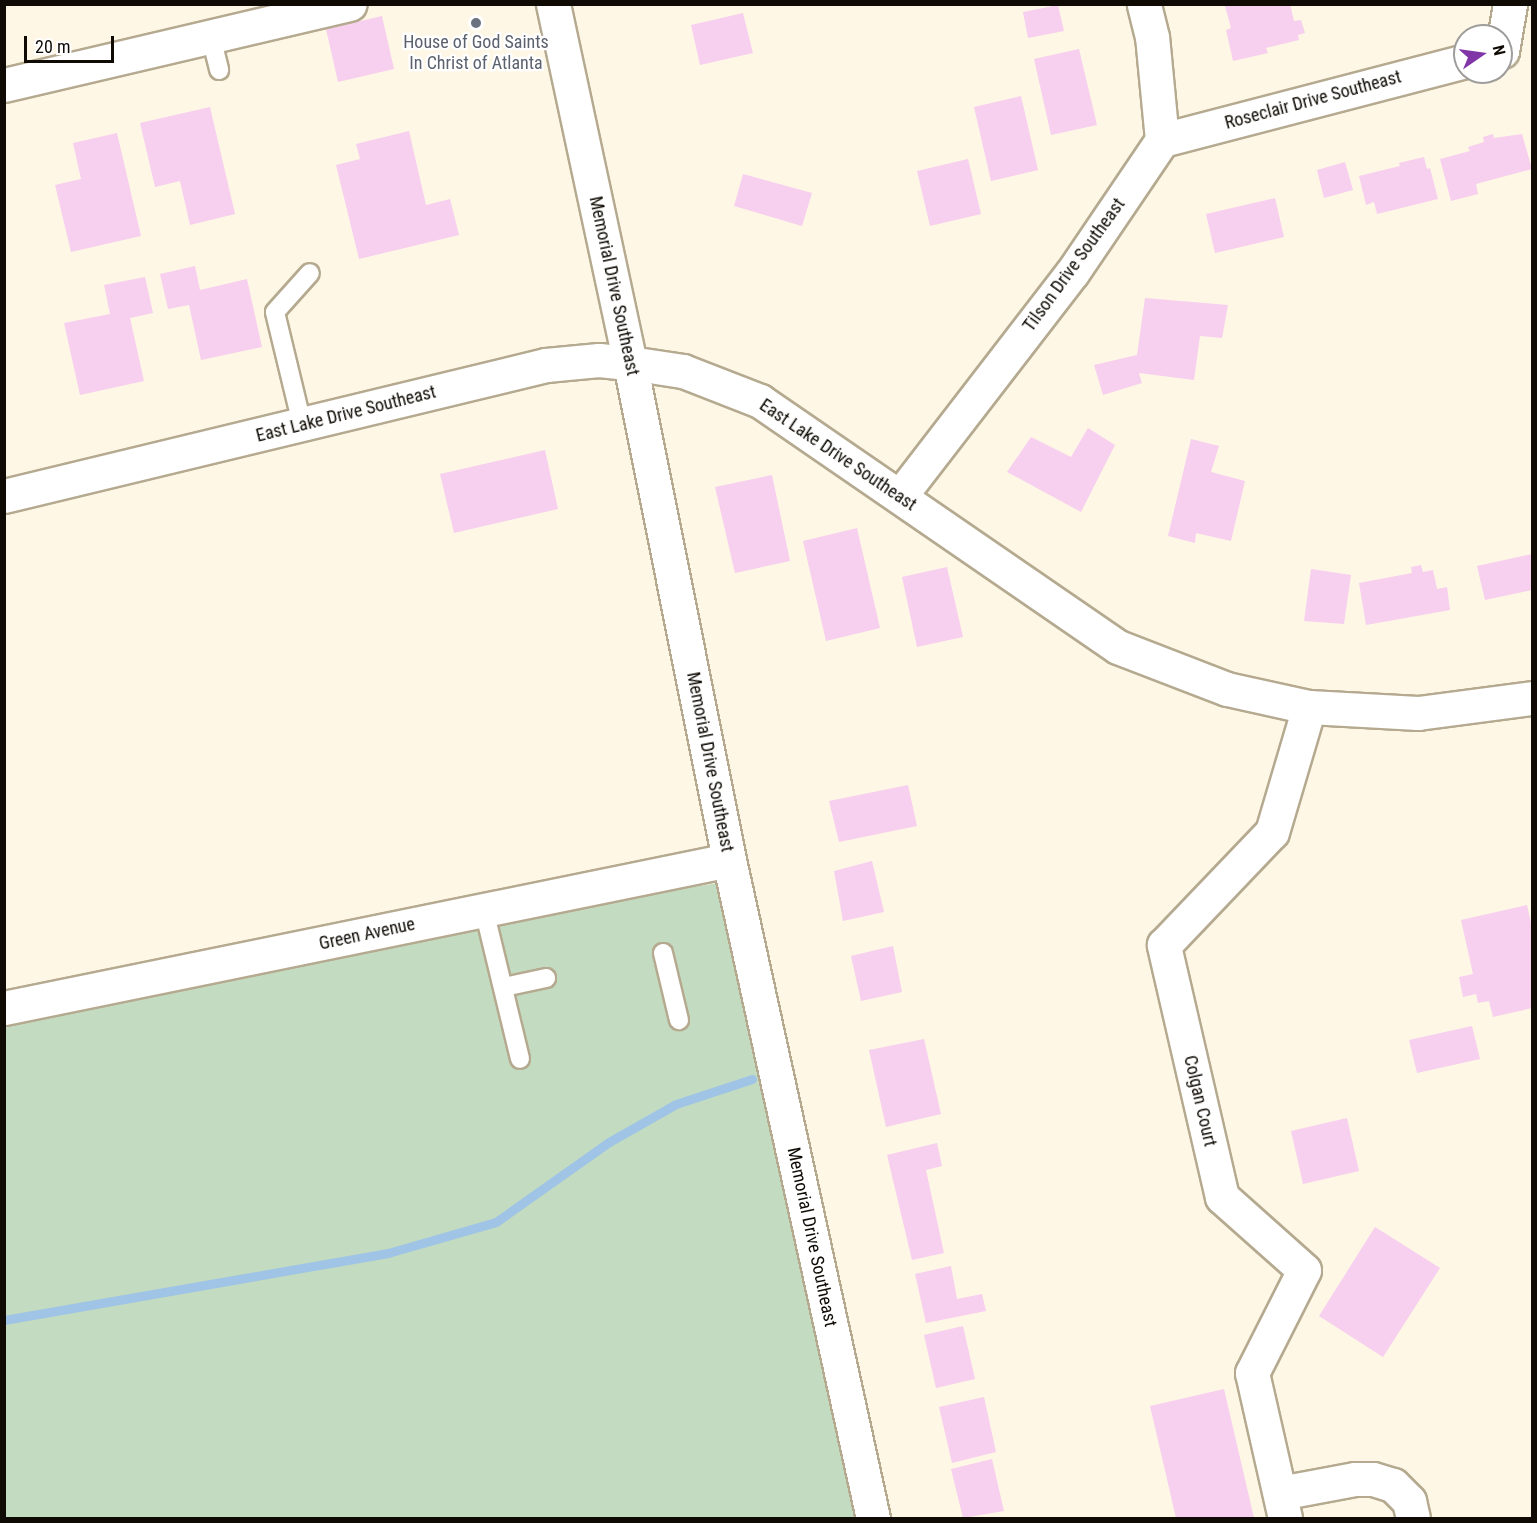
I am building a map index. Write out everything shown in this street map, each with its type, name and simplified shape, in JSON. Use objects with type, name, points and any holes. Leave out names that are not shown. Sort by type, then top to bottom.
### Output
[{"type":"street","points":[[4,85],[350,4]]},
{"type":"street","name":"Memorial Drive Southeast","points":[[554,4],[630,363],[729,860],[873,1518]]},
{"type":"street","points":[[1144,4],[1152,37],[1162,140]]},
{"type":"street","points":[[1510,4],[1511,24]]},
{"type":"street","name":"Roseclair Drive Southeast","points":[[1162,140],[1453,63]]},
{"type":"street","name":"Tilson Drive Southeast","points":[[900,496],[1072,273],[1162,140]]},
{"type":"street","name":"East Lake Drive Southeast","points":[[4,496],[546,365],[592,360],[630,363],[683,371],[760,401],[1118,647],[1227,689],[1309,707],[1418,713],[1533,698]]},
{"type":"street","name":"Colgan Court","points":[[1309,707],[1272,832],[1164,945],[1222,1197],[1304,1270],[1252,1373],[1282,1506],[1355,1479],[1372,1479],[1393,1485],[1409,1501],[1413,1518]]},
{"type":"street","name":"Green Avenue","points":[[4,1008],[729,860]]},
{"type":"lane","points":[[211,37],[219,70]]},
{"type":"lane","points":[[302,424],[275,312],[310,273]]},
{"type":"lane","points":[[484,910],[520,1059]]},
{"type":"lane","points":[[663,953],[679,1020]]},
{"type":"lane","points":[[504,987],[546,978]]},
{"type":"green space","points":[[750,878],[889,1518],[5,1518],[5,996]]},
{"type":"building","points":[[1231,4],[1290,4],[1294,21],[1301,20],[1305,33],[1298,35],[1299,40],[1266,48],[1268,53],[1233,61],[1226,30],[1231,28],[1225,6]]},
{"type":"building","points":[[1058,5],[1064,31],[1028,38],[1023,12]]},
{"type":"building","points":[[743,13],[753,53],[700,65],[691,25]]},
{"type":"building","points":[[382,16],[394,69],[338,82],[326,29]]},
{"type":"building","points":[[1079,49],[1097,125],[1051,135],[1034,59]]},
{"type":"building","points":[[1021,96],[1038,170],[991,181],[974,107]]},
{"type":"building","points":[[210,107],[235,214],[190,225],[180,181],[155,187],[140,123]]},
{"type":"building","points":[[409,131],[426,205],[450,199],[459,235],[359,259],[336,165],[360,159],[356,144]]},
{"type":"building","points":[[117,133],[141,236],[71,252],[55,185],[81,179],[73,143]]},
{"type":"building","points":[[1493,134],[1494,138],[1522,134],[1532,169],[1476,184],[1478,194],[1451,201],[1440,159],[1470,151],[1468,147],[1484,142],[1483,137]]},
{"type":"building","points":[[1424,157],[1427,169],[1430,168],[1438,199],[1377,214],[1374,202],[1366,205],[1359,176],[1400,166],[1399,163]]},
{"type":"building","points":[[968,159],[981,214],[930,226],[917,171]]},
{"type":"building","points":[[1345,162],[1353,190],[1324,198],[1317,170]]},
{"type":"building","points":[[743,174],[812,193],[802,226],[734,206]]},
{"type":"building","points":[[1275,198],[1284,237],[1215,253],[1206,214]]},
{"type":"building","points":[[195,266],[200,290],[247,279],[262,347],[201,360],[189,305],[168,309],[160,274]]},
{"type":"building","points":[[145,277],[153,313],[130,318],[144,381],[80,395],[64,323],[110,314],[104,285]]},
{"type":"building","points":[[1145,298],[1228,305],[1222,338],[1200,336],[1194,380],[1139,373],[1142,383],[1103,395],[1094,365],[1137,355]]},
{"type":"building","points":[[1088,428],[1115,445],[1081,512],[1007,472],[1031,437],[1071,457]]},
{"type":"building","points":[[1191,439],[1219,446],[1211,472],[1245,481],[1231,541],[1196,533],[1195,543],[1168,536]]},
{"type":"building","points":[[545,450],[558,509],[454,533],[440,474]]},
{"type":"building","points":[[772,475],[790,561],[735,573],[715,487]]},
{"type":"building","points":[[857,528],[880,628],[826,641],[803,541]]},
{"type":"building","points":[[1532,554],[1532,590],[1485,600],[1477,566]]},
{"type":"building","points":[[1421,565],[1423,572],[1433,570],[1437,589],[1447,587],[1450,610],[1366,625],[1359,583],[1412,573],[1411,567]]},
{"type":"building","points":[[947,567],[963,637],[917,647],[902,577]]},
{"type":"building","points":[[1311,569],[1351,575],[1344,624],[1304,621]]},
{"type":"building","points":[[908,785],[917,826],[839,842],[829,801]]},
{"type":"building","points":[[872,861],[884,912],[843,921],[834,871]]},
{"type":"building","points":[[1527,905],[1532,927],[1532,1008],[1493,1017],[1489,1001],[1478,1003],[1476,994],[1463,997],[1459,977],[1473,974],[1461,920]]},
{"type":"building","points":[[893,946],[902,992],[861,1001],[851,956]]},
{"type":"building","points":[[1472,1026],[1480,1059],[1417,1073],[1409,1040]]},
{"type":"building","points":[[924,1039],[941,1114],[886,1127],[869,1050]]},
{"type":"building","points":[[1347,1118],[1359,1171],[1303,1184],[1291,1131]]},
{"type":"building","points":[[937,1143],[942,1166],[926,1170],[944,1253],[912,1260],[887,1155]]},
{"type":"building","points":[[1375,1227],[1440,1268],[1383,1357],[1319,1316]]},
{"type":"building","points":[[951,1266],[957,1299],[982,1294],[986,1311],[926,1323],[915,1274]]},
{"type":"building","points":[[963,1326],[975,1379],[936,1388],[924,1335]]},
{"type":"building","points":[[1224,1389],[1254,1518],[1176,1518],[1150,1406]]},
{"type":"building","points":[[984,1397],[996,1452],[952,1463],[939,1407]]},
{"type":"building","points":[[992,1459],[1004,1511],[963,1518],[951,1469]]},
{"type":"waterway","points":[[4,1320],[388,1253],[496,1222],[609,1142],[676,1104],[752,1079]]},
{"type":"place","name":"House of God Saints In Christ of Atlanta","points":[[476,23]]}]
